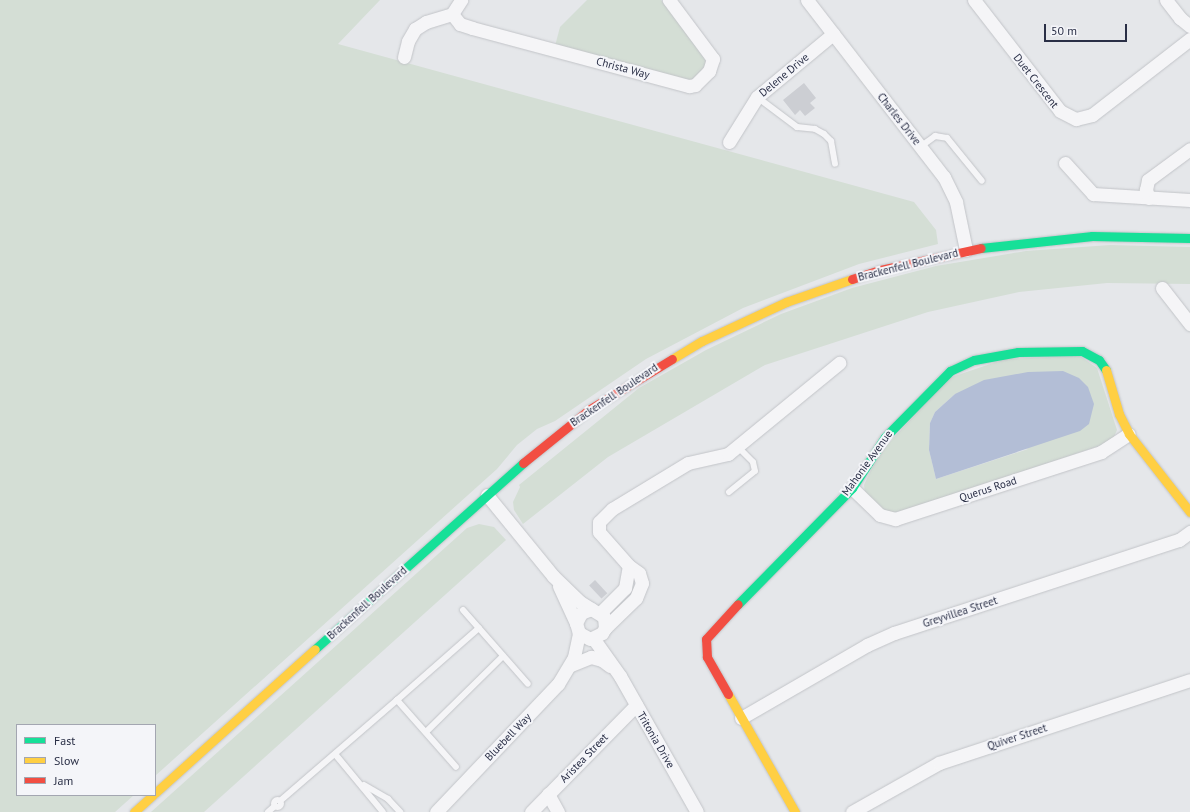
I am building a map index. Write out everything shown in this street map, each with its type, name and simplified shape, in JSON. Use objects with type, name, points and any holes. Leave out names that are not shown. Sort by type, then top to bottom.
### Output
[{"type":"street","points":[[404,57],[408,41],[419,25],[452,14],[461,0]]},
{"type":"street","name":"Christa Way","points":[[452,14],[456,21],[466,26],[689,86],[695,85],[710,71],[713,59],[670,0]]},
{"type":"street","name":"Charles Drive","points":[[807,0],[951,188],[956,202],[966,250]]},
{"type":"street","name":"Duet Crescent","points":[[974,0],[1060,112],[1076,119],[1092,116],[1190,39]]},
{"type":"street","points":[[1166,0],[1180,18],[1190,26]]},
{"type":"street","name":"Delene Drive","points":[[729,142],[756,97],[833,34]]},
{"type":"street","points":[[1149,198],[1146,190],[1148,180],[1190,148]]},
{"type":"street","points":[[1066,164],[1093,194],[1190,200]]},
{"type":"street","name":"Brackenfell Boulevard","points":[[156,792],[548,441],[590,409],[702,341],[773,308],[834,285],[880,270],[966,250],[1027,241],[1092,236],[1190,238]]},
{"type":"street","points":[[1162,288],[1190,324]]},
{"type":"street","name":"Mahonie Avenue","points":[[795,812],[708,657],[705,645],[708,635],[852,488],[885,437],[950,371],[974,360],[1018,352],[1082,350],[1090,353],[1099,360],[1108,372],[1120,414],[1129,434],[1190,512]]},
{"type":"street","points":[[572,661],[591,632],[639,594],[642,583],[640,575],[629,566],[599,532],[597,527],[601,520],[612,509],[688,463],[719,458],[738,447],[839,363]]},
{"type":"street","name":"Querus Road","points":[[852,488],[880,515],[894,519],[1100,452],[1129,434]]},
{"type":"street","points":[[487,495],[553,576],[591,632]]},
{"type":"street","name":"Greyvillea Street","points":[[742,718],[887,636],[1179,540],[1190,532]]},
{"type":"street","points":[[591,632],[581,613],[596,611],[625,588],[629,566]]},
{"type":"street","points":[[553,576],[596,611]]},
{"type":"street","points":[[591,632],[596,611]]},
{"type":"street","name":"Tritonia Drive","points":[[591,632],[618,672],[697,812]]},
{"type":"street","points":[[572,661],[597,658],[618,672]]},
{"type":"street","name":"Bluebell Way","points":[[436,812],[558,684],[572,661]]},
{"type":"street","name":"Quiver Street","points":[[852,812],[939,763],[1190,680]]},
{"type":"street","name":"Aristea Street","points":[[531,812],[636,705]]},
{"type":"street","points":[[548,794],[558,812]]},
{"type":"street","name":"Brackenfell Boulevard","points":[[134,812],[152,796]]},
{"type":"lane","points":[[756,97],[798,127],[814,129],[824,134],[830,141],[835,164]]},
{"type":"lane","points":[[920,147],[935,136],[947,138],[982,181]]},
{"type":"lane","points":[[729,492],[755,471],[753,462],[738,447]]},
{"type":"lane","points":[[463,610],[528,684]]},
{"type":"lane","points":[[268,812],[275,806],[275,800],[280,801],[478,628]]},
{"type":"lane","points":[[426,732],[503,656]]},
{"type":"lane","points":[[397,700],[456,767]]},
{"type":"lane","points":[[335,754],[363,784],[383,812]]},
{"type":"lane","points":[[363,784],[388,800],[400,812]]},
{"type":"shaded area","points":[[0,0],[380,0],[338,44],[914,202],[936,230],[938,244],[859,264],[743,308],[646,359],[555,421],[537,429],[517,445],[497,469],[156,775],[156,724],[16,724],[16,796],[133,796],[115,812],[0,812]]},
{"type":"shaded area","points":[[587,0],[661,0],[704,55],[706,65],[691,81],[555,46],[560,27]]},
{"type":"shaded area","points":[[1110,245],[1190,247],[1190,284],[1107,283],[1019,292],[928,312],[765,365],[608,457],[523,524],[514,510],[513,502],[520,487],[519,485],[639,388],[706,350],[781,314],[852,288],[936,266],[1026,251]]},
{"type":"shaded area","points":[[1080,356],[1097,368],[1117,430],[1113,439],[1105,444],[898,513],[883,512],[865,493],[864,485],[878,455],[949,378],[1005,359]],"holes":[[[955,394],[1028,449],[936,479],[929,450],[930,423],[935,412]]]},
{"type":"shaded area","points":[[479,524],[494,527],[506,540],[204,812],[151,812],[467,528]]},
{"type":"water","points":[[1063,371],[1079,378],[1088,387],[1094,404],[1089,424],[1080,431],[936,479],[929,450],[930,423],[935,412],[955,394],[984,380],[1028,372]]},
{"type":"building","points":[[804,83],[816,98],[810,103],[815,108],[805,116],[800,110],[795,115],[783,100]]},
{"type":"building","points":[[595,580],[607,593],[601,599],[589,585]]},
{"type":"traffic: fast","points":[[981,248],[1092,236],[1190,238]]},
{"type":"traffic: fast","points":[[738,604],[852,488],[885,437],[950,371],[974,360],[1018,352],[1082,351],[1099,360],[1106,370]]},
{"type":"traffic: fast","points":[[315,649],[523,463]]},
{"type":"traffic: slow","points":[[672,359],[702,341],[786,302],[852,279]]},
{"type":"traffic: slow","points":[[1106,370],[1119,414],[1129,434],[1190,512]]},
{"type":"traffic: slow","points":[[156,792],[315,649]]},
{"type":"traffic: slow","points":[[728,694],[795,812]]},
{"type":"traffic: slow","points":[[134,812],[152,796]]},
{"type":"traffic: jam","points":[[852,279],[880,270],[981,248]]},
{"type":"traffic: jam","points":[[523,463],[590,409],[672,359]]},
{"type":"traffic: jam","points":[[728,694],[707,657],[706,639],[738,604]]}]
